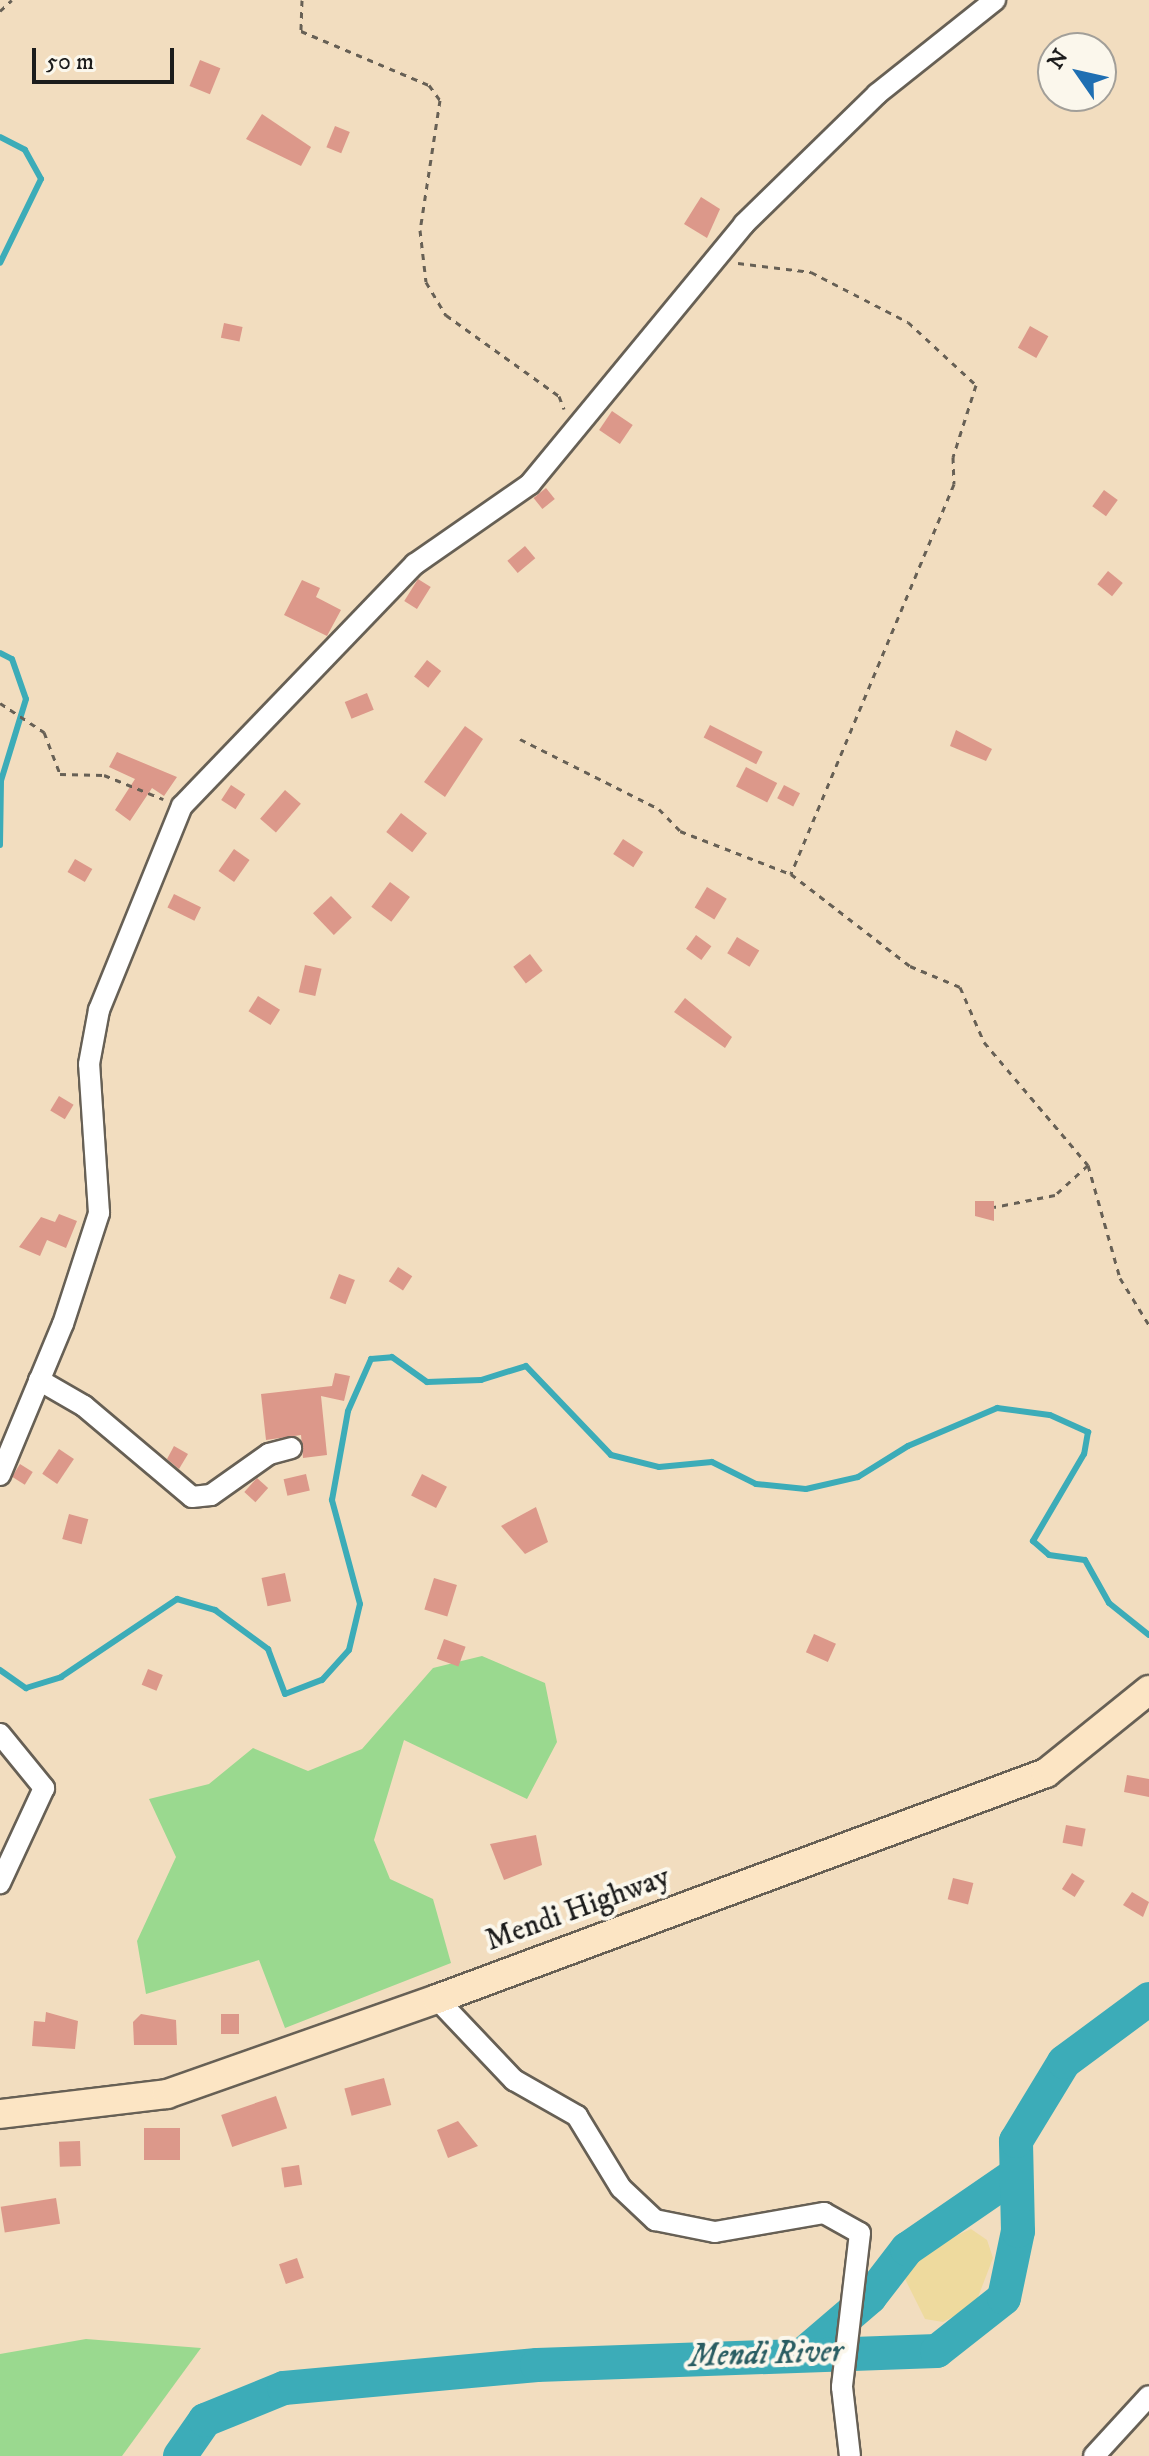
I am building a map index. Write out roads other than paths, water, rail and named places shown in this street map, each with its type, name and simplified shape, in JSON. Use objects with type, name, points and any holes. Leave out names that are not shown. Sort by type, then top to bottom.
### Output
[{"type":"main road","name":"Mendi Highway","points":[[0,2114],[167,2094],[437,1999],[1046,1773],[1149,1690]]},
{"type":"street","points":[[0,1475],[39,1380],[99,1213],[89,1064],[99,1010],[182,806],[415,564],[530,484],[720,253],[877,94],[995,0]]},
{"type":"street","points":[[39,1380],[84,1406],[192,1497],[211,1495],[269,1454],[291,1448]]},
{"type":"street","points":[[0,1734],[44,1788],[0,1883]]},
{"type":"street","points":[[437,1999],[514,2080],[577,2116],[621,2188],[655,2220],[715,2232],[824,2213],[860,2233],[858,2279],[842,2387],[850,2456]]},
{"type":"street","points":[[1094,2456],[1149,2396]]},
{"type":"waterway","points":[[0,137],[25,150],[41,179],[0,263]]},
{"type":"waterway","points":[[0,653],[12,659],[26,699],[1,781],[0,845]]},
{"type":"waterway","points":[[0,1670],[26,1688],[61,1677],[177,1599],[215,1610],[268,1649],[285,1694],[322,1680],[349,1650],[360,1604],[332,1500],[348,1411],[371,1359],[392,1357],[427,1382],[481,1380],[526,1366],[611,1455],[659,1467],[712,1462],[756,1484],[806,1489],[858,1477],[908,1446],[997,1408],[1050,1415],[1088,1432],[1084,1454],[1033,1541],[1049,1555],[1085,1560],[1109,1603],[1149,1635]]},
{"type":"waterway","name":"Mendi River","points":[[180,2456],[205,2420],[284,2388],[537,2365],[937,2351],[1004,2298],[1018,2231],[1016,2141],[1064,2062],[1149,1999]]},
{"type":"waterway","points":[[807,2351],[870,2297],[907,2249],[1016,2174]]}]
